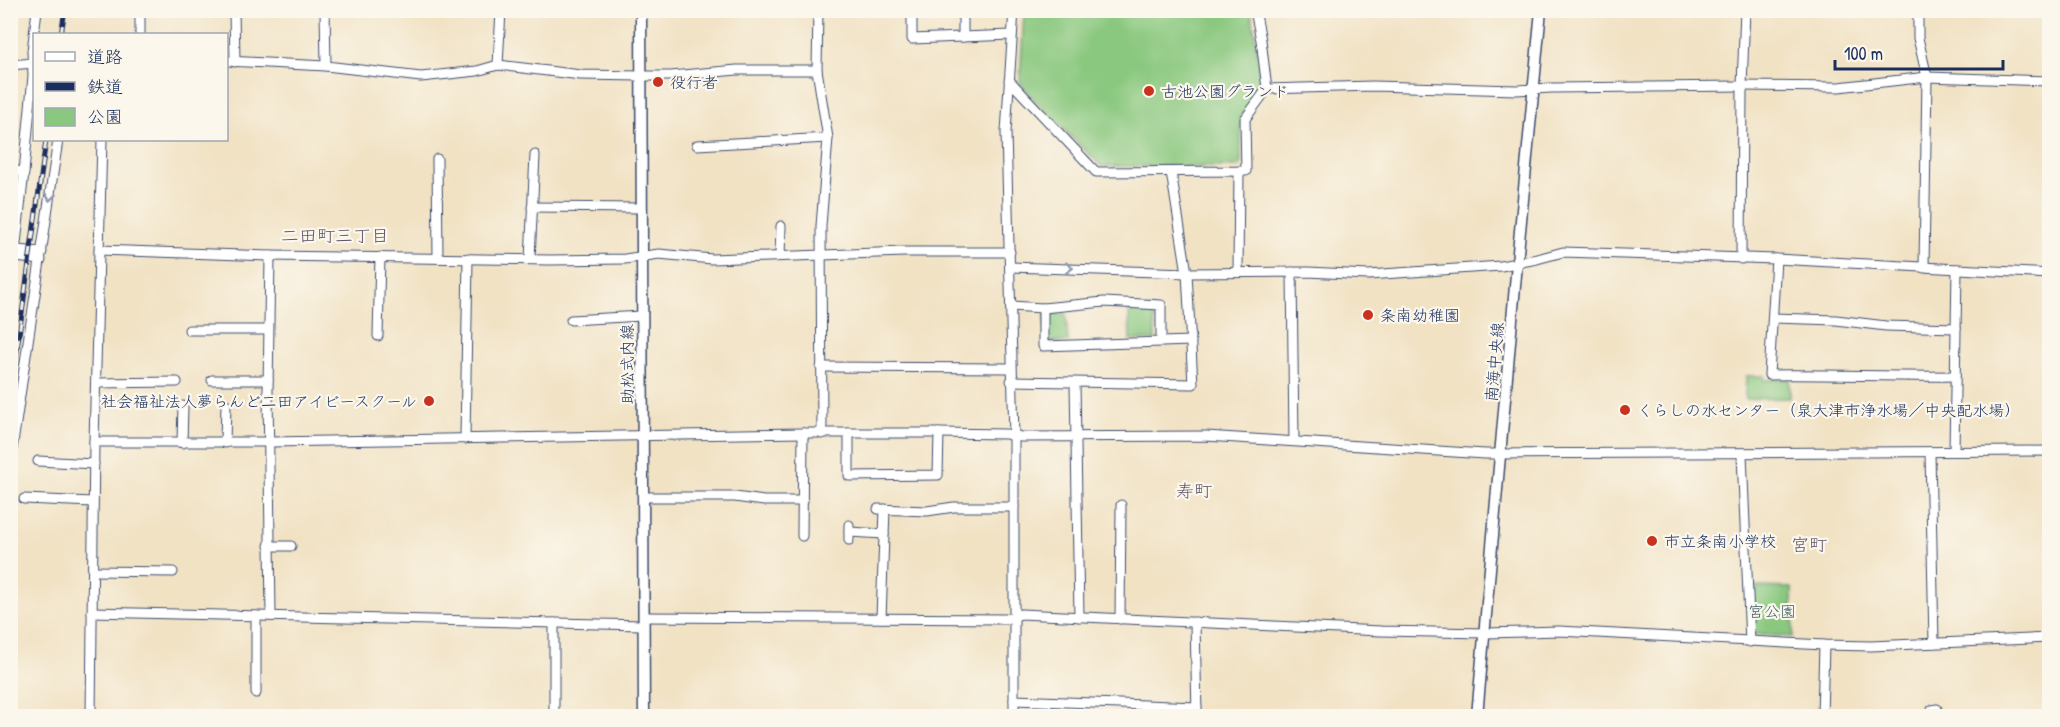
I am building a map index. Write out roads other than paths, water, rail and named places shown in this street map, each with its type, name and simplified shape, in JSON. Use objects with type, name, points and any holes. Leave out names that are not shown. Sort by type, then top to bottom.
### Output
[{"type":"street","points":[[34,33],[37,10]]},
{"type":"street","points":[[140,10],[140,33]]},
{"type":"street","points":[[234,10],[231,61],[326,66],[421,77],[477,71],[498,65],[580,75],[641,76],[671,76],[737,70],[817,70]]},
{"type":"street","points":[[325,10],[326,66]]},
{"type":"street","points":[[498,65],[501,10]]},
{"type":"street","name":"助松式内線","points":[[641,10],[644,717]]},
{"type":"street","points":[[818,10],[817,70],[828,138],[821,226],[822,434]]},
{"type":"street","points":[[912,10],[912,39],[1012,35]]},
{"type":"street","points":[[963,10],[963,37]]},
{"type":"street","points":[[1014,10],[1006,132],[1014,436],[1014,717]]},
{"type":"street","points":[[1009,80],[1096,172],[1246,171],[1245,119],[1267,89],[1255,10]]},
{"type":"street","name":"南海中央線","points":[[1477,717],[1541,10]]},
{"type":"street","points":[[1741,259],[1745,10]]},
{"type":"street","points":[[1918,10],[1918,38],[1927,77],[1924,268]]},
{"type":"street","points":[[10,65],[33,63]]},
{"type":"street","points":[[10,297],[33,74]]},
{"type":"street","points":[[1267,89],[1373,86],[1517,90],[1742,86],[1839,87],[1927,77],[2049,81]]},
{"type":"street","points":[[697,145],[828,138]]},
{"type":"street","points":[[10,463],[58,141]]},
{"type":"street","points":[[91,717],[94,442],[102,141]]},
{"type":"street","points":[[530,260],[535,155]]},
{"type":"street","points":[[437,159],[438,258]]},
{"type":"street","points":[[10,170],[24,172]]},
{"type":"street","points":[[1238,272],[1239,171]]},
{"type":"street","points":[[1011,381],[1193,384],[1187,273],[1171,172]]},
{"type":"street","points":[[532,207],[641,208]]},
{"type":"street","points":[[780,256],[781,226]]},
{"type":"street","points":[[99,250],[270,256],[530,260],[625,259],[659,254],[712,259],[904,252],[1010,252]]},
{"type":"street","points":[[1010,267],[1187,273],[1292,272],[1368,275],[1517,264],[1563,252],[1776,259],[2049,274]]},
{"type":"street","points":[[16,254],[42,256]]},
{"type":"street","points":[[270,256],[268,380],[271,616]]},
{"type":"street","points":[[378,336],[380,257]]},
{"type":"street","points":[[465,439],[468,258]]},
{"type":"street","points":[[1776,259],[1769,375],[1955,376]]},
{"type":"street","points":[[1954,451],[1957,269]]},
{"type":"street","points":[[1292,272],[1294,441]]},
{"type":"street","points":[[1011,306],[1043,308],[1104,302],[1161,305],[1161,342]]},
{"type":"street","points":[[1043,308],[1043,346],[1191,341]]},
{"type":"street","points":[[571,320],[642,316]]},
{"type":"street","points":[[1773,318],[1836,320],[1886,326],[1956,328]]},
{"type":"street","points":[[189,330],[268,330]]},
{"type":"street","points":[[821,367],[1011,368]]},
{"type":"street","points":[[212,380],[268,380]]},
{"type":"street","points":[[96,383],[177,382]]},
{"type":"street","points":[[1075,383],[1079,617]]},
{"type":"street","points":[[225,442],[226,404]]},
{"type":"street","points":[[183,406],[183,442]]},
{"type":"street","points":[[94,442],[270,442],[803,433],[939,433],[1076,437],[1206,436],[1485,454],[2049,451]]},
{"type":"street","points":[[802,536],[803,433]]},
{"type":"street","points":[[849,433],[849,476],[938,475],[939,433]]},
{"type":"street","points":[[1930,452],[1934,643]]},
{"type":"street","points":[[1742,454],[1750,642]]},
{"type":"street","points":[[38,461],[94,464]]},
{"type":"street","points":[[643,497],[735,497],[764,501],[803,501]]},
{"type":"street","points":[[24,498],[93,502]]},
{"type":"street","points":[[1120,505],[1120,619]]},
{"type":"street","points":[[881,618],[884,534],[882,509],[927,511],[954,507],[1014,507]]},
{"type":"street","points":[[849,532],[884,534]]},
{"type":"street","points":[[269,546],[291,546]]},
{"type":"street","points":[[93,571],[173,572]]},
{"type":"street","points":[[92,612],[554,623],[881,618],[1006,619],[1021,614],[1381,631],[1486,633],[1559,631],[1750,642],[1871,646],[2049,638]]},
{"type":"street","points":[[256,616],[256,693]]},
{"type":"street","points":[[1014,700],[1197,712],[1195,621]]},
{"type":"street","points":[[554,623],[554,717]]},
{"type":"street","points":[[1822,717],[1824,645]]},
{"type":"railway","points":[[61,33],[65,10]]},
{"type":"railway","points":[[10,400],[46,141]]},
{"type":"place","name":"役行者","points":[[658,82]]},
{"type":"place","name":"古池公園グランド","points":[[1149,91]]},
{"type":"place","name":"条南幼稚園","points":[[1368,315]]},
{"type":"place","name":"社会福祉法人夢らんど二田アイビースクール","points":[[429,401]]},
{"type":"place","name":"くらしの水センター（泉大津市浄水場／中央配水場）","points":[[1625,410]]},
{"type":"place","name":"市立条南小学校","points":[[1652,541]]},
{"type":"district","name":"二田町三丁目","points":[[335,235]]},
{"type":"district","name":"寿町","points":[[1194,490]]},
{"type":"district","name":"宮町","points":[[1809,544]]},
{"type":"park label","name":"宮公園","points":[[1772,611]]}]
